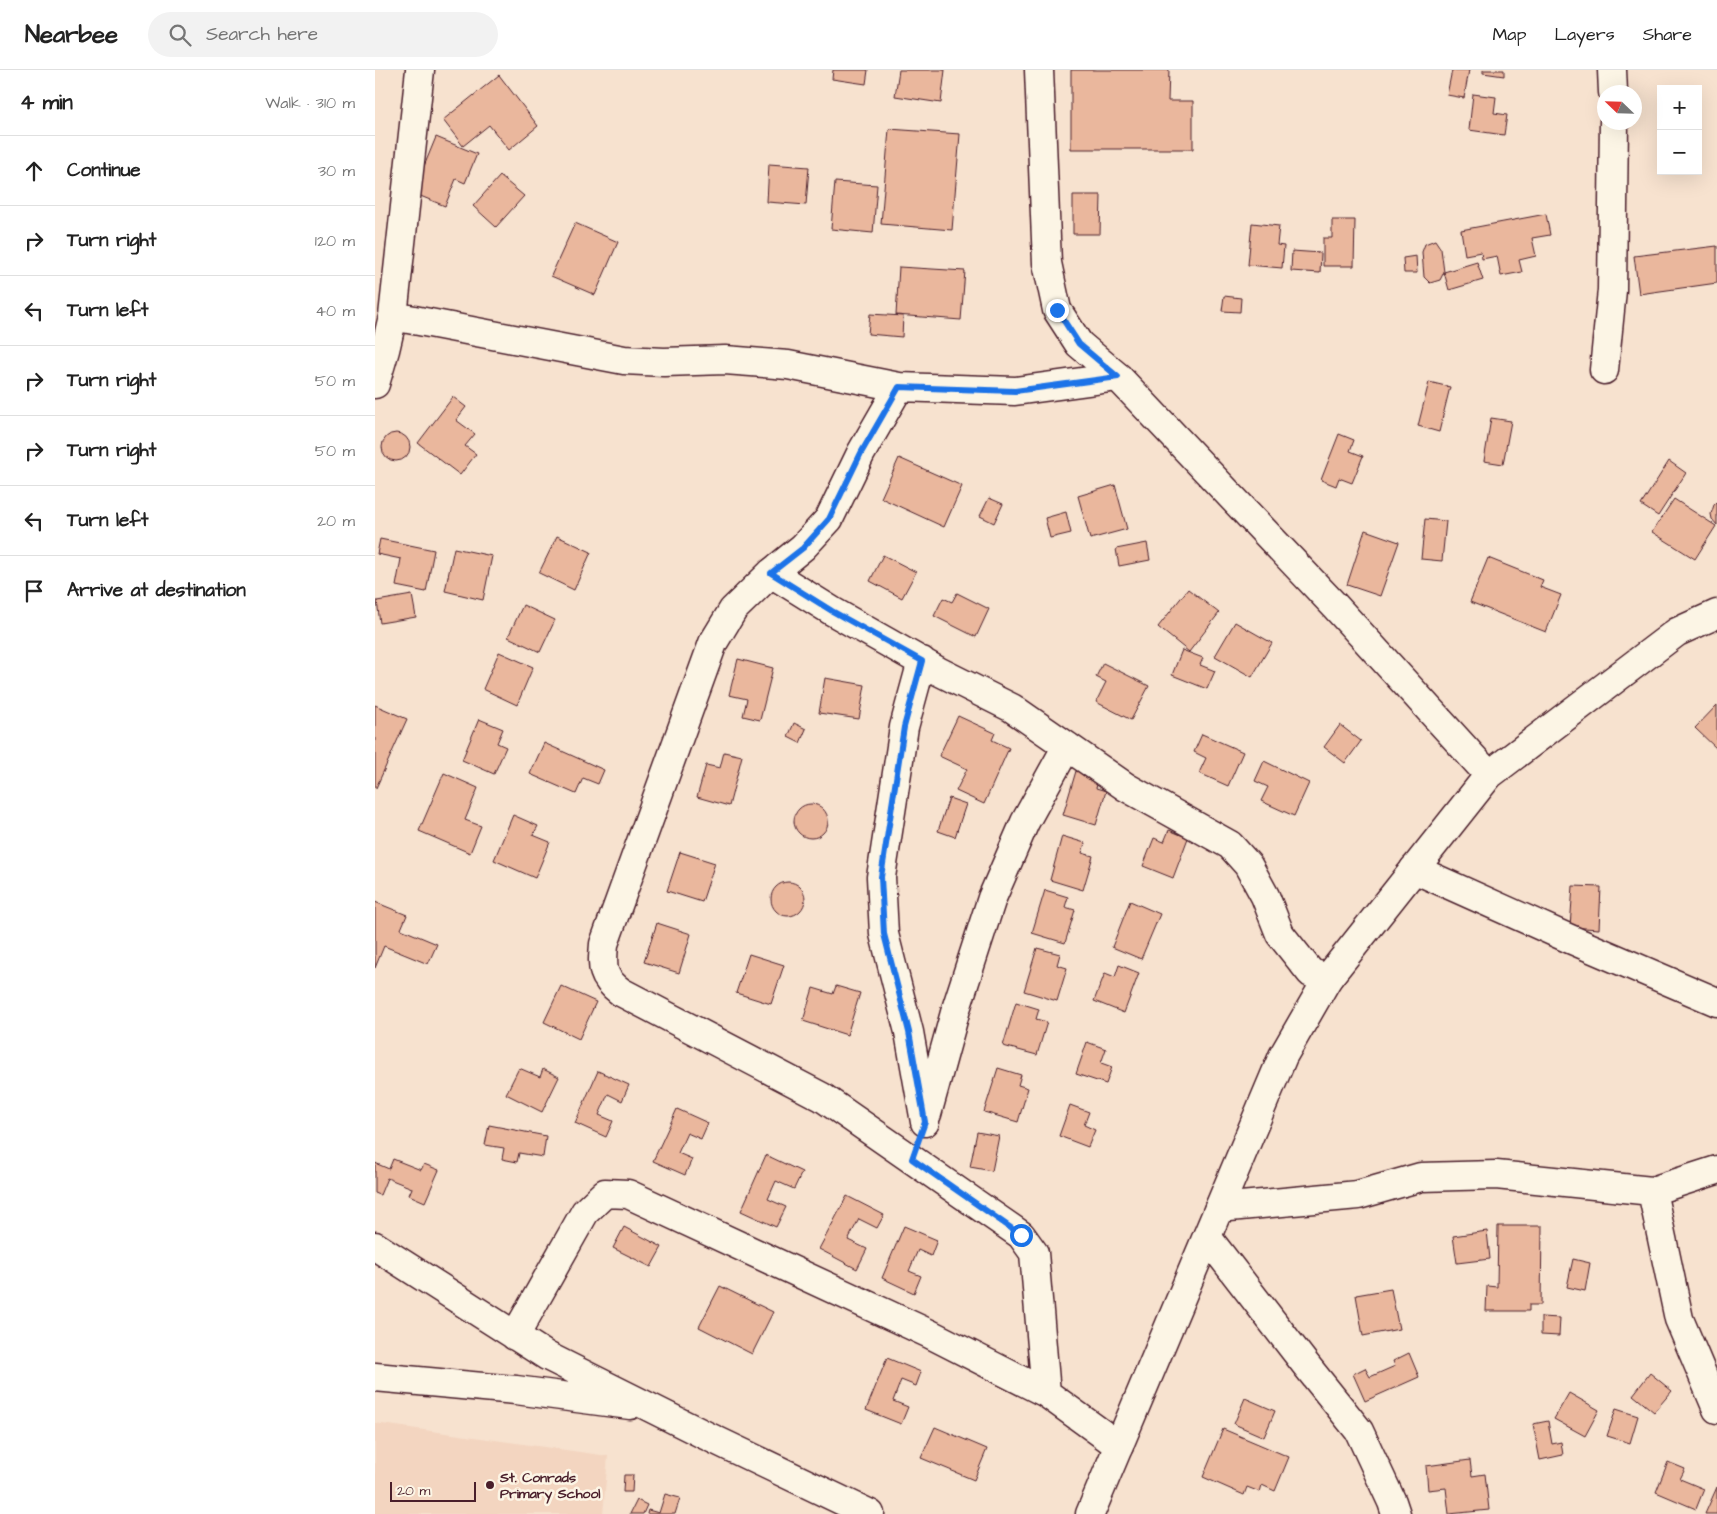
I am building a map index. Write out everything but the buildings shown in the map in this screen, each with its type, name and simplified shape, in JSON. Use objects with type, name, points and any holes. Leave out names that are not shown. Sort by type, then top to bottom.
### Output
[{"type":"street","points":[[375,384],[380,351],[393,316],[420,70]]},
{"type":"street","points":[[1039,70],[1047,263],[1057,310],[1079,344],[1118,377],[1328,599],[1489,775]]},
{"type":"street","points":[[1612,70],[1613,85]]},
{"type":"street","points":[[1605,370],[1612,290],[1614,130]]},
{"type":"street","points":[[393,316],[624,360],[663,362],[725,360],[787,366],[899,387],[1015,391],[1118,377]]},
{"type":"street","points":[[899,387],[861,453],[829,519],[803,548],[771,573],[733,610],[713,644],[604,944],[604,970],[608,982],[621,992],[822,1097],[1021,1235],[1034,1253],[1047,1393]]},
{"type":"street","points":[[771,573],[832,611],[922,661],[1013,708],[1126,787],[1230,845],[1248,865],[1265,896],[1280,934],[1311,973],[1328,978]]},
{"type":"street","points":[[1090,1514],[1283,1056],[1328,978],[1489,775],[1677,632],[1717,614]]},
{"type":"street","points":[[922,661],[904,727],[881,877],[884,934],[909,1032],[925,1122]]},
{"type":"street","points":[[912,1159],[925,1122],[956,1009],[992,898],[1025,822],[1067,746]]},
{"type":"street","points":[[1414,869],[1570,940],[1717,1002]]},
{"type":"street","points":[[1219,1208],[1359,1195],[1421,1177],[1496,1175],[1652,1191],[1717,1170]]},
{"type":"street","points":[[1652,1191],[1679,1319],[1717,1409]]},
{"type":"street","points":[[515,1336],[585,1212],[605,1194],[628,1194],[930,1334],[1047,1393],[1119,1446]]},
{"type":"street","points":[[1207,1237],[1306,1366],[1359,1431],[1396,1514]]},
{"type":"street","points":[[375,1246],[547,1356],[870,1514]]},
{"type":"street","points":[[375,1377],[516,1390],[651,1408]]},
{"type":"shaded area","name":"St. Conrads Primary School","points":[[375,1423],[608,1456],[603,1514],[375,1514]]},
{"type":"place","name":"St. Conrads Primary School","points":[[490,1485]]},
{"type":"route","points":[[1021,1235],[912,1159],[925,1122],[909,1032],[884,934],[881,877],[904,727],[922,661],[832,611],[771,573],[803,548],[829,519],[861,453],[899,387],[1015,391],[1118,377],[1079,344],[1057,310]]}]
